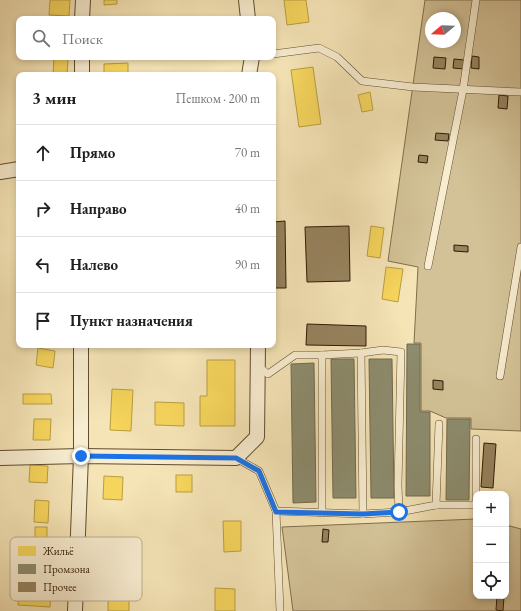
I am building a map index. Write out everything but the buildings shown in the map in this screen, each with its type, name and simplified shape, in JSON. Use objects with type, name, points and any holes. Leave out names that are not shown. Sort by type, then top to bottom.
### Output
[{"type":"street","points":[[82,16],[83,0]]},
{"type":"street","points":[[246,0],[248,16]]},
{"type":"street","points":[[82,60],[82,72]]},
{"type":"street","points":[[250,72],[252,60]]},
{"type":"street","points":[[0,172],[16,169]]},
{"type":"street","points":[[78,537],[81,456],[81,348]]},
{"type":"street","points":[[0,458],[81,456],[236,458],[257,436],[258,348]]},
{"type":"street","points":[[75,601],[75,611]]},
{"type":"lane","points":[[428,266],[463,90],[476,0]]},
{"type":"lane","points":[[276,54],[319,48],[337,57],[362,81],[413,87],[521,92]]},
{"type":"lane","points":[[500,376],[521,248]]},
{"type":"lane","points":[[258,366],[268,374],[295,355],[360,353],[383,350],[401,352],[398,485],[399,512]]},
{"type":"lane","points":[[360,353],[363,514]]},
{"type":"lane","points":[[322,355],[322,513]]},
{"type":"lane","points":[[436,505],[439,424]]},
{"type":"lane","points":[[276,512],[363,514],[399,512],[436,505],[476,504],[476,440]]},
{"type":"lane","points":[[236,458],[259,471],[276,512],[280,611]]},
{"type":"shaded area","points":[[425,0],[521,0],[521,431],[471,429],[471,418],[446,418],[430,411],[421,411],[421,343],[414,343],[418,267],[388,261]]},
{"type":"shaded area","points":[[473,519],[473,599],[509,599],[509,526],[521,529],[521,611],[293,611],[282,527]]},
{"type":"route","points":[[81,456],[236,458],[259,471],[276,512],[363,514],[399,512]]}]
